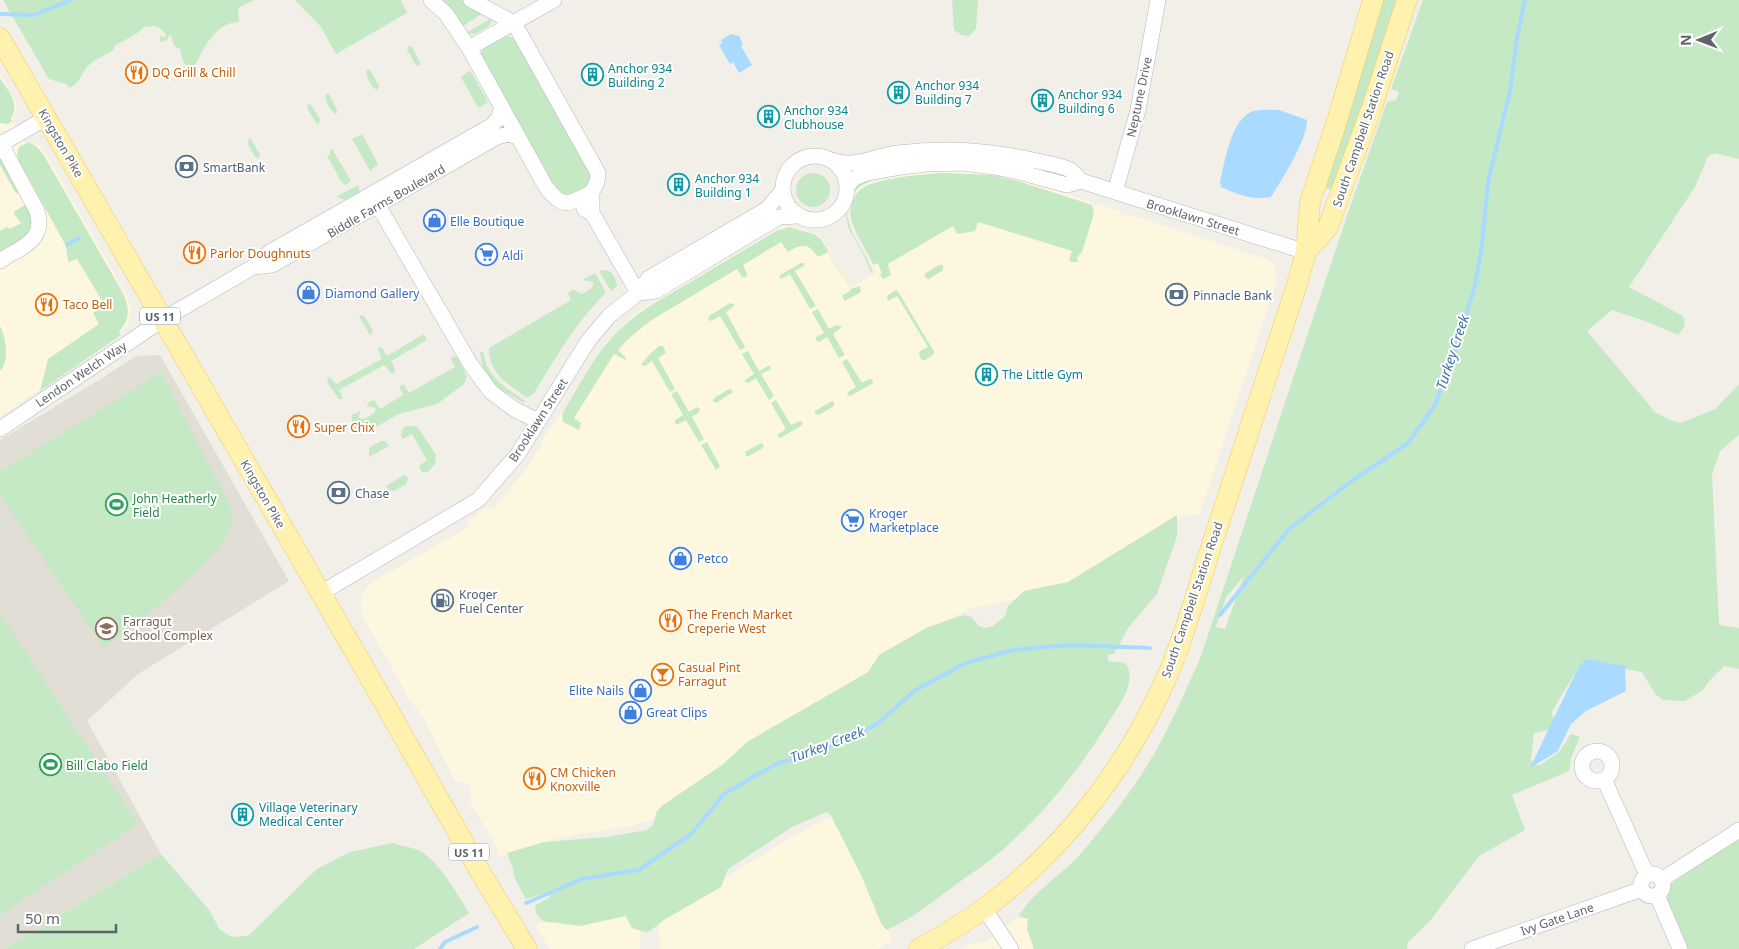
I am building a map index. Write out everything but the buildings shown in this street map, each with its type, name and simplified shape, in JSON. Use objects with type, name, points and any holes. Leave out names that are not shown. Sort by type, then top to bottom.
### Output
[{"type":"main road","name":"South Campbell Station Road","points":[[919,949],[984,908],[1055,845],[1074,825],[1111,777],[1146,720],[1168,673],[1186,624],[1306,252],[1310,202],[1337,121],[1373,0]]},
{"type":"main road","name":"South Campbell Station Road","points":[[1306,252],[1328,227],[1374,100],[1407,0]]},
{"type":"main road","name":"Kingston Pike","points":[[0,38],[482,875],[528,949]]},
{"type":"street","points":[[431,0],[446,14],[469,48],[518,137],[554,197],[565,203],[573,202],[592,192]]},
{"type":"street","points":[[471,0],[514,23],[598,173],[597,182],[592,192],[592,213],[638,293]]},
{"type":"street","points":[[469,48],[554,0]]},
{"type":"street","name":"Neptune Drive","points":[[1115,192],[1138,110],[1158,0]]},
{"type":"street","name":"Biddle Farms Boulevard","points":[[375,200],[491,126],[498,119],[502,107]]},
{"type":"street","points":[[0,261],[35,239],[39,227],[39,219],[0,143],[46,118]]},
{"type":"street","name":"Biddle Farms Boulevard","points":[[162,320],[253,267],[270,252],[497,137],[508,134],[518,137]]},
{"type":"street","name":"Brooklawn Street","points":[[321,593],[478,500],[518,454],[588,341],[609,316],[638,293],[649,278],[767,209],[782,190],[785,175],[791,166],[800,159],[821,156],[840,164],[851,164],[898,153],[928,150],[978,150],[1003,153],[1070,170],[1081,181],[1306,252]]},
{"type":"street","points":[[831,160],[840,167],[845,176],[847,187]]},
{"type":"street","name":"Brooklawn Street","points":[[638,293],[656,291],[779,217],[798,216],[813,221],[823,220],[832,216],[846,198],[847,187],[853,179],[866,173],[900,166],[961,163],[1019,172],[1067,185],[1081,181]]},
{"type":"street","points":[[782,190],[788,207],[798,216]]},
{"type":"street","points":[[375,200],[471,365],[491,392],[514,409],[538,421]]},
{"type":"street","points":[[573,202],[592,213]]},
{"type":"street","name":"Lendon Welch Way","points":[[0,429],[162,320]]},
{"type":"street","points":[[1604,779],[1650,881],[1661,890],[1657,895],[1680,949]]},
{"type":"street","name":"Ivy Gate Lane","points":[[1472,949],[1650,881],[1739,830]]},
{"type":"street","points":[[984,908],[1011,949]]},
{"type":"shaded area","points":[[0,73],[17,105],[15,116],[12,119],[26,144],[37,144],[44,151],[127,296],[131,309],[129,323],[120,334],[0,417]]},
{"type":"shaded area","points":[[944,171],[985,173],[1024,180],[1088,201],[1095,206],[1098,204],[1120,211],[1122,215],[1132,215],[1269,260],[1274,266],[1277,277],[1275,285],[1200,514],[1184,516],[1166,525],[1080,581],[1041,594],[973,608],[955,616],[903,647],[878,669],[656,819],[625,827],[567,836],[499,856],[496,845],[471,804],[470,785],[455,781],[424,719],[409,698],[363,617],[361,598],[366,588],[369,584],[467,528],[469,520],[487,507],[493,509],[522,475],[542,444],[541,442],[560,416],[607,341],[637,312],[783,226],[808,230],[821,237],[851,287],[875,274],[869,258],[850,222],[849,209],[856,191],[864,185],[875,181],[915,173]]},
{"type":"shaded area","name":"Farragut School Complex","points":[[160,355],[289,581],[138,674],[87,721],[161,854],[5,949],[0,949],[0,440],[136,356]]},
{"type":"shaded area","points":[[835,815],[873,876],[876,914],[887,927],[892,941],[877,949],[660,949],[659,927],[656,914],[696,896],[800,832]]},
{"type":"shaded area","points":[[613,912],[639,919],[640,949],[550,949],[535,926],[540,922],[552,923],[571,913]]},
{"type":"shaded area","points":[[1016,918],[1028,919],[1027,929],[1034,949],[961,949],[970,944],[987,941]]},
{"type":"green space","points":[[3,0],[254,0],[238,8],[239,22],[230,23],[221,28],[207,43],[189,80],[189,68],[183,61],[180,49],[174,46],[171,35],[167,40],[161,42],[160,36],[165,37],[166,34],[160,28],[154,26],[144,27],[136,34],[114,46],[114,50],[89,65],[78,81],[69,88],[66,84],[49,79]]},
{"type":"green space","points":[[295,0],[401,0],[407,13],[336,54],[321,27]]},
{"type":"green space","points":[[438,0],[460,0],[485,12],[461,27]]},
{"type":"green space","points":[[952,0],[978,0],[976,29],[969,36],[962,35],[954,30]]},
{"type":"green space","points":[[1382,0],[1400,0],[1332,190],[1326,188]]},
{"type":"green space","points":[[1423,0],[1739,0],[1739,159],[1715,153],[1708,156],[1695,187],[1629,287],[1683,316],[1685,326],[1678,335],[1648,322],[1612,310],[1587,331],[1655,412],[1670,420],[1681,423],[1715,409],[1739,384],[1739,435],[1720,451],[1712,474],[1719,625],[1739,628],[1739,669],[1724,666],[1703,690],[1685,701],[1664,700],[1656,695],[1642,672],[1589,662],[1578,668],[1551,713],[1557,723],[1554,729],[1534,733],[1531,760],[1540,765],[1559,752],[1571,734],[1580,737],[1571,758],[1569,771],[1512,795],[1525,830],[1479,856],[1430,921],[1408,942],[1407,949],[1034,949],[1027,929],[1028,919],[1019,916],[1033,898],[1083,851],[1128,795],[1158,747],[1200,659],[1349,210],[1387,102],[1396,100],[1399,92],[1391,89]],"holes":[[[1244,576],[1225,629],[1216,627],[1226,597]]]},
{"type":"green space","points":[[490,19],[492,20],[489,26],[475,34],[466,33]]},
{"type":"green space","points":[[506,36],[512,37],[516,42],[591,172],[589,185],[573,196],[558,195],[480,54],[487,44]]},
{"type":"green space","points":[[409,46],[412,47],[419,60],[420,64],[418,66],[407,50]]},
{"type":"green space","points":[[367,70],[370,70],[379,86],[377,90],[369,82]]},
{"type":"green space","points":[[469,71],[488,102],[478,108],[461,77]]},
{"type":"green space","points":[[0,78],[14,103],[12,121],[8,124],[0,123]]},
{"type":"green space","points":[[326,94],[329,94],[337,110],[336,114],[328,105]]},
{"type":"green space","points":[[308,104],[311,105],[320,119],[319,124],[316,123],[307,108]]},
{"type":"green space","points":[[362,134],[378,164],[370,171],[352,139]]},
{"type":"green space","points":[[249,138],[260,155],[259,158],[255,157],[248,144]]},
{"type":"green space","points":[[30,142],[43,154],[123,293],[128,309],[127,318],[119,332],[121,335],[40,391],[48,359],[99,324],[93,313],[104,304],[77,259],[68,262],[66,246],[18,159],[19,147]]},
{"type":"green space","points":[[332,149],[351,181],[345,185],[327,156],[330,155],[329,152]]},
{"type":"green space","points":[[0,158],[17,187],[18,192],[16,194],[0,165]]},
{"type":"green space","points":[[813,173],[825,178],[830,190],[825,202],[813,207],[801,202],[796,190],[801,178]]},
{"type":"green space","points":[[943,173],[992,175],[1018,181],[1092,205],[1094,213],[1082,252],[1077,257],[1078,262],[1071,262],[1069,260],[1072,251],[978,222],[975,231],[957,234],[953,226],[888,264],[891,275],[884,279],[879,275],[882,274],[878,263],[873,265],[853,225],[850,211],[855,196],[860,190],[876,182],[899,177]]},
{"type":"green space","points":[[870,179],[870,181],[855,191],[849,201],[847,213],[852,232],[872,270],[871,273],[848,227],[846,215],[847,202],[852,190],[861,182]]},
{"type":"green space","points":[[358,185],[360,194],[350,201],[336,197]]},
{"type":"green space","points":[[25,205],[31,213],[32,227],[21,239],[0,252],[0,231],[7,227],[10,229],[21,223],[14,214],[15,211]]},
{"type":"green space","points":[[789,227],[814,234],[821,239],[851,289],[860,286],[861,292],[845,301],[842,296],[851,290],[828,252],[818,257],[808,247],[801,246],[788,252],[781,242],[743,265],[747,274],[746,277],[742,277],[737,269],[650,321],[618,350],[626,360],[614,354],[574,418],[581,423],[579,430],[563,422],[563,412],[594,361],[615,334],[635,316],[776,231]]},
{"type":"green space","points":[[804,263],[804,266],[795,271],[816,306],[810,309],[790,274],[781,279],[779,278],[780,275]]},
{"type":"green space","points":[[939,265],[943,265],[943,270],[929,279],[926,278],[924,275],[926,273]]},
{"type":"green space","points":[[604,270],[612,273],[616,280],[617,286],[611,291],[599,271]]},
{"type":"green space","points":[[595,273],[606,293],[585,316],[534,393],[527,398],[501,378],[492,365],[489,348],[571,300],[568,293],[573,290],[582,294],[592,288],[594,282],[582,280]]},
{"type":"green space","points":[[896,290],[933,350],[934,354],[925,360],[922,360],[919,354],[920,351],[928,347],[897,296],[888,301],[887,299],[888,295]]},
{"type":"green space","points":[[730,303],[734,304],[734,306],[726,312],[745,347],[740,350],[720,316],[711,321],[708,319],[709,316]]},
{"type":"green space","points":[[818,309],[829,329],[837,325],[842,327],[833,334],[845,355],[839,358],[827,337],[819,342],[816,340],[816,337],[824,333],[812,312]]},
{"type":"green space","points":[[362,315],[373,330],[370,335],[359,316]]},
{"type":"green space","points":[[0,326],[4,336],[6,355],[0,371]]},
{"type":"green space","points":[[424,334],[427,340],[391,361],[395,369],[394,373],[391,373],[384,365],[339,390],[343,399],[339,399],[327,382],[329,376],[336,384],[382,359],[378,350],[379,347],[382,348],[387,356]]},
{"type":"green space","points":[[659,346],[663,346],[666,353],[658,358],[675,389],[670,392],[652,361],[645,366],[641,365]]},
{"type":"green space","points":[[748,351],[759,371],[770,366],[771,369],[761,374],[774,396],[769,400],[756,378],[748,383],[745,382],[754,374],[742,354]]},
{"type":"green space","points":[[480,352],[484,353],[488,369],[498,381],[525,401],[524,403],[495,386],[483,370]]},
{"type":"green space","points":[[452,356],[457,357],[467,377],[464,384],[437,404],[399,414],[361,435],[354,429],[352,415],[360,411],[359,418],[364,419],[374,413],[376,408],[367,406],[368,403],[374,400],[380,409],[403,395],[400,388],[401,385],[404,385],[409,393],[455,367],[451,359]]},
{"type":"green space","points":[[847,359],[862,383],[870,379],[873,380],[872,384],[850,396],[847,394],[848,392],[856,387],[842,362]]},
{"type":"green space","name":"John Heatherly Field","points":[[161,372],[224,493],[232,516],[228,531],[217,549],[200,568],[158,606],[104,648],[0,495],[0,472]]},
{"type":"green space","points":[[729,389],[733,392],[716,403],[713,401],[714,398]]},
{"type":"green space","points":[[677,391],[689,412],[697,407],[700,409],[692,417],[704,439],[699,442],[686,420],[677,425],[675,423],[675,420],[683,415],[671,394]]},
{"type":"green space","points":[[776,400],[791,425],[800,421],[803,422],[801,426],[780,438],[777,435],[786,429],[771,403]]},
{"type":"green space","points":[[832,401],[834,406],[819,415],[815,414],[815,411]]},
{"type":"green space","points":[[407,426],[415,426],[419,429],[436,455],[435,464],[428,472],[422,472],[419,466],[427,460],[412,434],[403,439],[401,436],[402,429]]},
{"type":"green space","points":[[381,441],[385,441],[389,446],[369,457],[369,448]]},
{"type":"green space","points":[[707,442],[720,466],[716,470],[701,445]]},
{"type":"green space","points":[[761,443],[764,445],[763,448],[746,456],[745,452]]},
{"type":"green space","points":[[404,475],[408,478],[406,484],[394,491],[389,490],[386,486]]},
{"type":"green space","points":[[1177,515],[1177,536],[1157,594],[1128,628],[1114,654],[1108,655],[1108,661],[1125,663],[1130,677],[1129,684],[1119,706],[1089,752],[1066,784],[1026,828],[983,865],[905,921],[887,930],[882,925],[861,875],[830,814],[826,812],[792,827],[728,869],[721,887],[664,920],[650,931],[645,932],[632,928],[626,916],[580,926],[543,921],[536,913],[535,906],[550,897],[548,892],[526,899],[515,879],[507,853],[544,842],[608,837],[647,830],[653,825],[657,811],[663,805],[722,765],[747,742],[868,672],[879,655],[928,627],[964,615],[971,617],[979,626],[985,628],[993,626],[1005,616],[1008,606],[1024,591],[1068,582]]},
{"type":"green space","name":"Bill Clabo Field","points":[[0,613],[138,824],[0,915]]},
{"type":"green space","points":[[1739,837],[1739,949],[1688,949],[1667,904],[1668,886]]},
{"type":"green space","points":[[393,843],[420,851],[434,862],[469,913],[414,949],[5,949],[161,854],[210,911],[219,929],[232,937],[248,936],[317,869],[350,852]]},
{"type":"water","points":[[731,34],[739,36],[743,44],[741,46],[752,65],[739,73],[733,62],[730,64],[719,45],[722,43],[721,40]]},
{"type":"water","points":[[1279,110],[1307,120],[1299,149],[1271,197],[1251,197],[1221,187],[1220,182],[1226,154],[1238,124],[1251,112]]},
{"type":"water","points":[[1585,660],[1625,666],[1626,691],[1586,711],[1571,724],[1558,751],[1530,768],[1578,668]]},
{"type":"waterway","points":[[0,14],[34,15],[71,0]]},
{"type":"waterway","name":"Turkey Creek","points":[[1220,615],[1289,529],[1353,480],[1408,443],[1435,405],[1458,342],[1475,285],[1482,245],[1488,182],[1510,91],[1517,38],[1525,0]]},
{"type":"waterway","points":[[67,245],[79,238]]},
{"type":"waterway","name":"Turkey Creek","points":[[526,903],[582,879],[639,870],[691,834],[724,794],[774,765],[831,745],[876,725],[914,691],[966,663],[1013,650],[1069,645],[1150,648]]},
{"type":"waterway","name":"Turkey Creek","points":[[440,949],[445,942],[477,927]]},
{"type":"place","name":"DQ Grill & Chill","points":[[136,72]]},
{"type":"place","name":"Anchor 934 Building 2","points":[[592,75]]},
{"type":"place","name":"Anchor 934 Building 7","points":[[899,92]]},
{"type":"place","name":"Anchor 934 Building 6","points":[[1042,101]]},
{"type":"place","name":"Anchor 934 Clubhouse","points":[[768,117]]},
{"type":"place","name":"SmartBank","points":[[187,167]]},
{"type":"place","name":"Anchor 934 Building 1","points":[[679,185]]},
{"type":"place","name":"Elle Boutique","points":[[434,221]]},
{"type":"place","name":"Parlor Doughnuts","points":[[194,253]]},
{"type":"place","name":"Aldi","points":[[486,255]]},
{"type":"place","name":"Diamond Gallery","points":[[309,293]]},
{"type":"place","name":"Pinnacle Bank","points":[[1177,295]]},
{"type":"place","name":"Taco Bell","points":[[47,304]]},
{"type":"place","name":"The Little Gym","points":[[986,374]]},
{"type":"place","name":"Super Chix","points":[[298,427]]},
{"type":"place","name":"Chase","points":[[339,493]]},
{"type":"place","name":"John Heatherly Field","points":[[117,505]]},
{"type":"place","name":"Kroger Marketplace","points":[[853,520]]},
{"type":"place","name":"Petco","points":[[681,558]]},
{"type":"place","name":"Kroger Fuel Center","points":[[443,601]]},
{"type":"place","name":"The French Market Creperie West","points":[[671,621]]},
{"type":"place","name":"Farragut School Complex","points":[[107,628]]},
{"type":"place","name":"Casual Pint Farragut","points":[[662,674]]},
{"type":"place","name":"Elite Nails","points":[[640,690]]},
{"type":"place","name":"Great Clips","points":[[630,712]]},
{"type":"place","name":"Bill Clabo Field","points":[[50,765]]},
{"type":"place","name":"CM Chicken Knoxville","points":[[534,779]]},
{"type":"place","name":"Village Veterinary Medical Center","points":[[243,814]]}]
